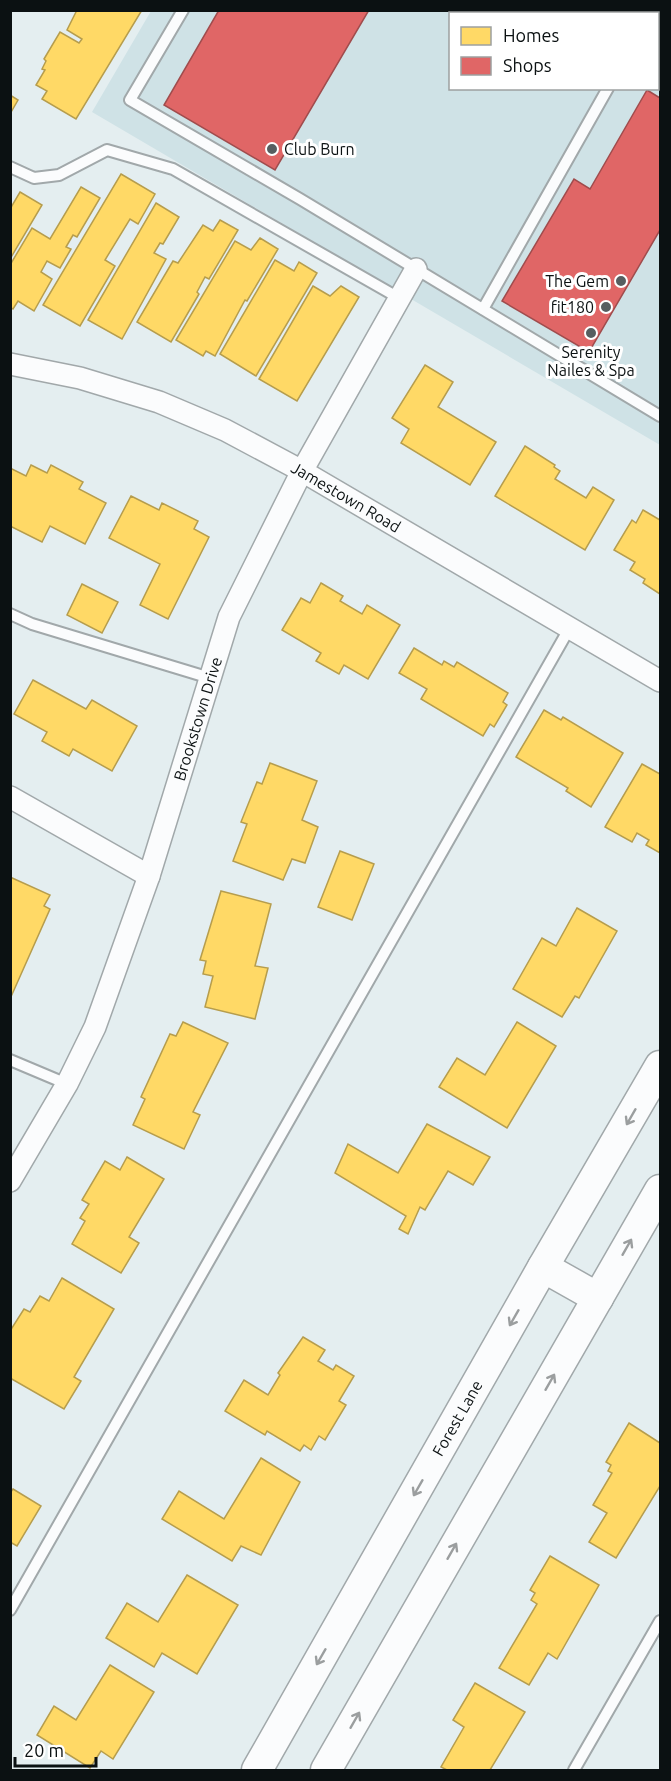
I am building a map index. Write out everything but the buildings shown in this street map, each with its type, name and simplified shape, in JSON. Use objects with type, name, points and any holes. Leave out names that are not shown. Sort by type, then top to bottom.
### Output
[{"type":"main road","name":"Forest Lane","points":[[257,1770],[660,1066]]},
{"type":"main road","points":[[326,1770],[660,1190]]},
{"type":"main road","points":[[543,1268],[598,1298]]},
{"type":"street","name":"Brookstown Drive","points":[[10,1181],[67,1084],[95,1027],[149,876],[229,617],[302,471],[416,269]]},
{"type":"street","name":"Jamestown Road","points":[[10,364],[80,378],[159,402],[225,430],[302,471],[660,681]]},
{"type":"street","points":[[10,797],[149,876]]},
{"type":"lane","points":[[183,10],[130,100],[660,416]]},
{"type":"lane","points":[[483,309],[608,90]]},
{"type":"lane","points":[[10,167],[34,178],[59,175],[107,150],[173,169],[399,298]]},
{"type":"lane","points":[[10,614],[32,624],[210,678]]},
{"type":"lane","points":[[10,1610],[569,628]]},
{"type":"lane","points":[[10,1060],[67,1084]]},
{"type":"lane","points":[[574,1770],[660,1621]]},
{"type":"shaded area","points":[[151,11],[660,11],[660,445],[92,112]]},
{"type":"place","name":"Club Burn","points":[[272,149]]},
{"type":"place","name":"The Gem","points":[[621,281]]},
{"type":"place","name":"fit180","points":[[606,307]]},
{"type":"place","name":"Serenity Nailes & Spa","points":[[591,333]]}]
